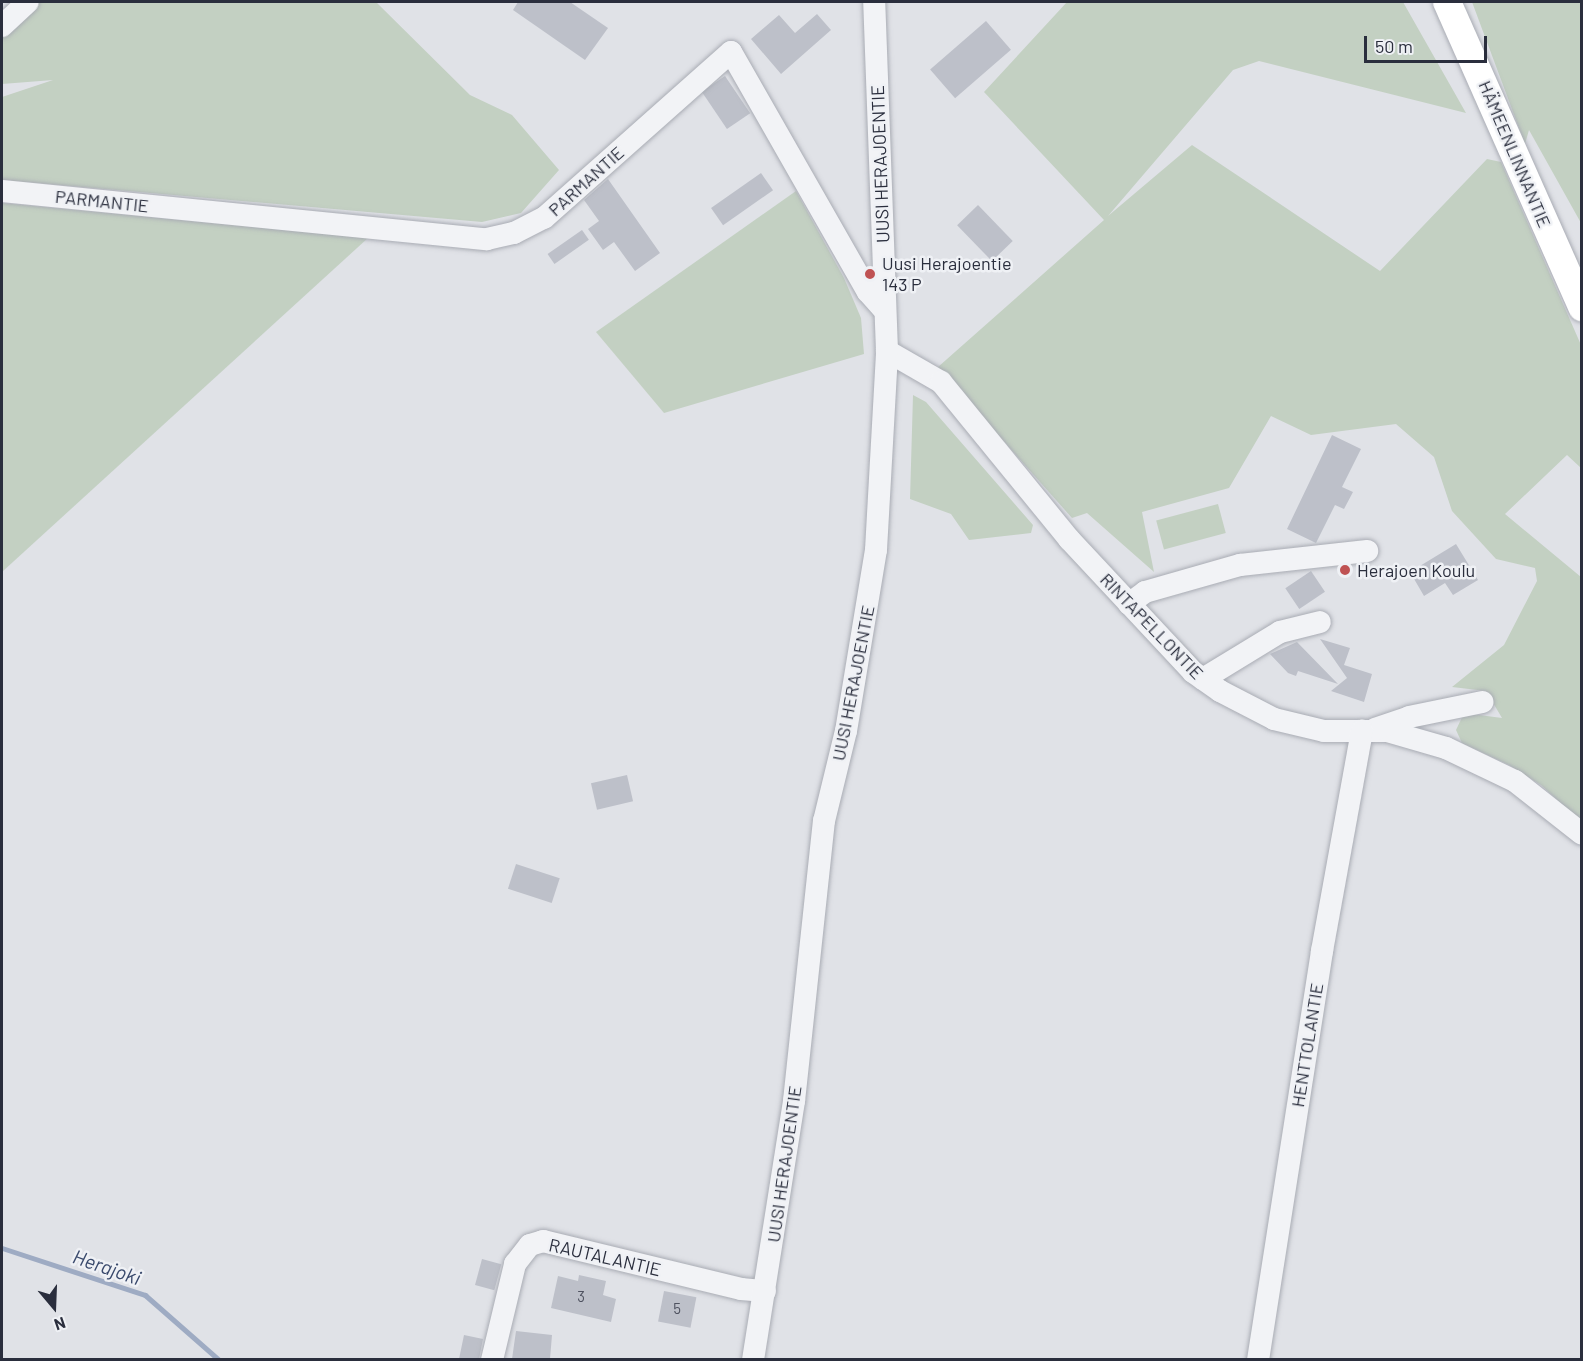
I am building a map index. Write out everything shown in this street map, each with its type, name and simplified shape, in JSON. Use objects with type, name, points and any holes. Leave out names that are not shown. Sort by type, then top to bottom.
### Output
[{"type":"main road","name":"HÄMEENLINNANTIE","points":[[1447,2],[1581,307]]},
{"type":"street","points":[[2,26],[28,2]]},
{"type":"street","name":"UUSI HERAJOENTIE","points":[[753,1359],[794,1101],[824,820],[846,731],[876,550],[887,351],[874,2]]},
{"type":"street","name":"PARMANTIE","points":[[2,191],[487,239],[514,233],[544,218],[731,52],[868,292],[885,311]]},
{"type":"street","name":"RINTAPELLONTIE","points":[[887,351],[941,382],[1069,539],[1203,679],[1274,719],[1324,731],[1368,730],[1415,737],[1493,767],[1581,834]]},
{"type":"street","points":[[1130,604],[1145,592],[1240,566],[1367,551]]},
{"type":"street","points":[[1203,679],[1280,632],[1320,622]]},
{"type":"street","points":[[1368,730],[1409,717],[1482,702]]},
{"type":"street","name":"HENTTOLANTIE","points":[[1258,1359],[1322,951],[1368,730]]},
{"type":"street","name":"RAUTALANTIE","points":[[492,1359],[515,1264],[531,1245],[543,1241],[741,1289],[765,1291]]},
{"type":"green space","points":[[32,2],[376,2],[470,95],[512,115],[559,170],[521,213],[482,222],[2,180],[2,97],[53,80],[2,84],[2,31]]},
{"type":"green space","points":[[1067,2],[1403,2],[1466,113],[1259,61],[1233,70],[1108,216],[1192,145],[1380,271],[1487,159],[1501,162],[1581,345],[1581,468],[1567,455],[1505,514],[1581,577],[1581,822],[1541,785],[1509,765],[1462,743],[1456,730],[1464,713],[1502,718],[1486,691],[1452,687],[1504,645],[1537,581],[1535,568],[1496,559],[1452,511],[1434,457],[1396,424],[1311,435],[1271,416],[1229,488],[1142,512],[1154,572],[1087,513],[1072,518],[938,367],[1104,220],[984,92]]},
{"type":"green space","points":[[1472,2],[1581,2],[1581,223],[1529,130],[1525,144]]},
{"type":"green space","points":[[796,191],[844,278],[861,318],[864,354],[664,413],[596,332]]},
{"type":"green space","points":[[2,203],[368,238],[2,572]]},
{"type":"green space","points":[[913,395],[926,402],[1033,525],[1031,533],[969,540],[951,514],[910,499]]},
{"type":"green space","points":[[1218,504],[1226,533],[1164,550],[1156,521]]},
{"type":"building","points":[[518,2],[570,2],[608,28],[585,60],[513,10]]},
{"type":"building","points":[[817,14],[831,30],[781,74],[751,39],[779,15],[795,33]]},
{"type":"building","points":[[986,21],[1011,50],[955,98],[930,70]]},
{"type":"building","points":[[725,76],[750,113],[727,129],[702,92]]},
{"type":"building","points":[[761,173],[773,190],[723,225],[711,208]]},
{"type":"building","points":[[608,179],[660,253],[635,271],[614,242],[603,250],[588,229],[599,221],[584,200]]},
{"type":"building","points":[[978,205],[1013,241],[992,261],[957,225]]},
{"type":"building","points":[[582,230],[589,240],[554,264],[548,254]]},
{"type":"building","points":[[1332,435],[1361,449],[1342,487],[1353,492],[1344,509],[1335,505],[1316,543],[1287,529]]},
{"type":"building","points":[[1456,544],[1478,580],[1453,595],[1445,583],[1424,596],[1410,572]]},
{"type":"building","points":[[1311,571],[1325,592],[1299,609],[1285,588]]},
{"type":"building","points":[[1320,639],[1350,648],[1344,665],[1372,674],[1364,702],[1331,691],[1347,678]]},
{"type":"building","points":[[1297,642],[1338,684],[1298,671],[1296,676],[1288,673],[1270,654]]},
{"type":"building","points":[[627,775],[633,801],[597,810],[591,783]]},
{"type":"building","points":[[516,864],[560,878],[552,903],[508,889]]},
{"type":"building","points":[[482,1259],[501,1264],[494,1290],[475,1285]]},
{"type":"building","points":[[579,1275],[606,1281],[603,1295],[616,1299],[611,1322],[551,1308],[558,1276],[578,1281]]},
{"type":"building","points":[[664,1291],[696,1297],[690,1328],[658,1321]]},
{"type":"building","points":[[516,1331],[552,1335],[550,1359],[512,1359]]},
{"type":"building","points":[[464,1335],[483,1339],[479,1359],[459,1359]]},
{"type":"waterway","name":"Herajoki","points":[[2,1248],[145,1295],[219,1360]]},
{"type":"place","name":"Uusi Herajoentie 143 P","points":[[870,274]]},
{"type":"place","name":"Herajoen Koulu","points":[[1345,570]]}]
